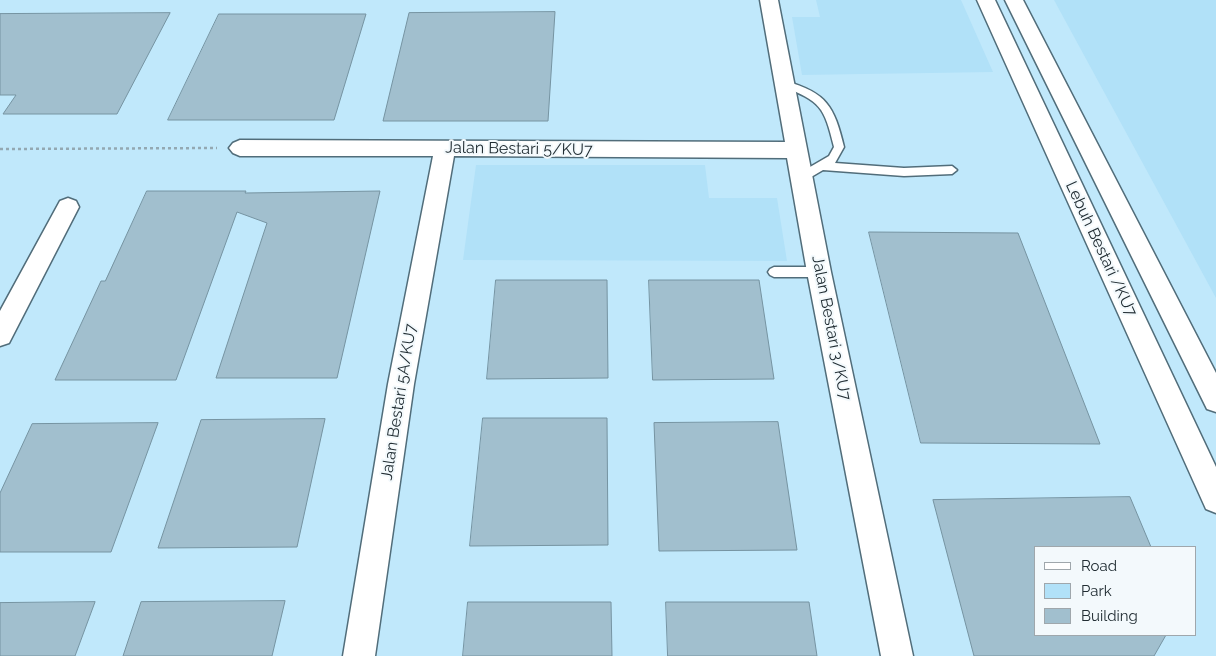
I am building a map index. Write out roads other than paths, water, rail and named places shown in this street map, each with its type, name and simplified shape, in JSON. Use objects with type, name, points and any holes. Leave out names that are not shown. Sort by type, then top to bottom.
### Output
[{"type":"street","name":"Jalan Bestari 3/KU7","points":[[769,0],[798,150],[812,172],[819,272],[885,606],[897,656]]},
{"type":"street","name":"Lebuh Bestari /KU7","points":[[986,0],[1216,498]]},
{"type":"street","name":"Lebuh Bestari /KU7","points":[[1014,0],[1216,400]]},
{"type":"street","name":"Jalan Bestari 5/KU7","points":[[240,148],[798,150]]},
{"type":"street","name":"Jalan Bestari 5A/KU7","points":[[359,656],[401,384],[445,148]]},
{"type":"street","points":[[0,334],[68,207]]},
{"type":"street","points":[[885,606],[907,656]]},
{"type":"lane","points":[[785,84],[810,93],[824,103],[832,114],[839,147],[833,159],[812,172]]},
{"type":"lane","points":[[812,172],[952,170]]},
{"type":"lane","points":[[774,272],[819,272]]}]
